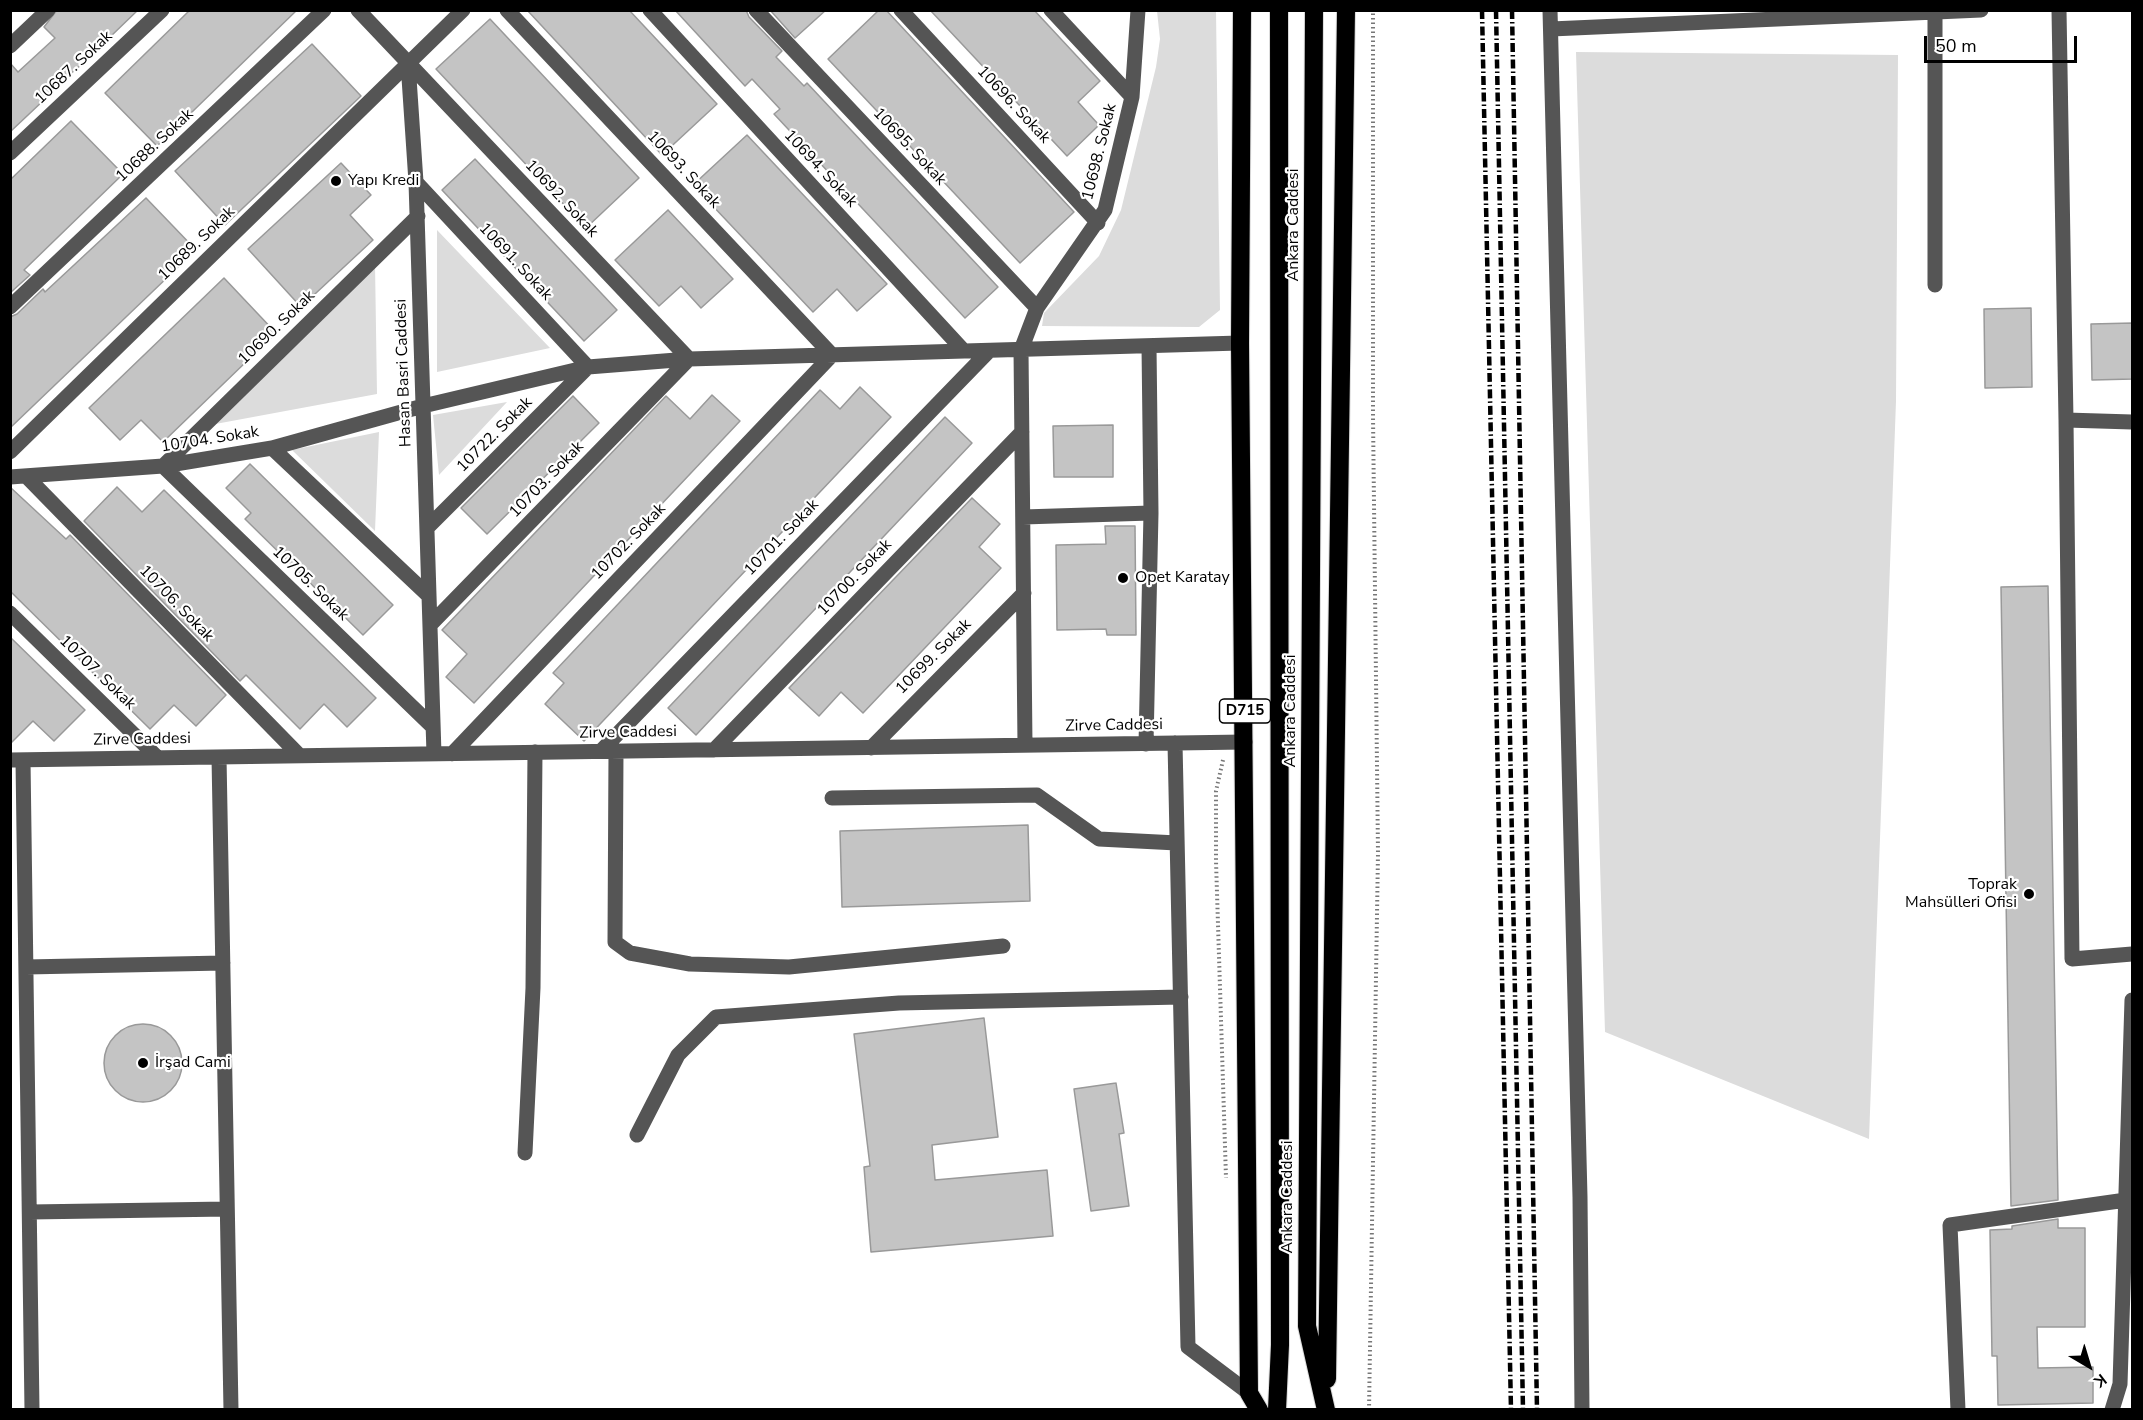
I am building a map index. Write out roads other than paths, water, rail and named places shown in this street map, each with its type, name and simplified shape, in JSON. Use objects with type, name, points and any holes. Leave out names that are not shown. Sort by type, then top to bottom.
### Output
[{"type":"highway","name":"D715","points":[[1242,10],[1240,343],[1249,1393],[1258,1410]]},
{"type":"highway","name":"Ankara Caddesi","points":[[1277,1410],[1280,1345],[1279,10]]},
{"type":"highway","name":"Ankara Caddesi","points":[[1314,10],[1307,1326],[1326,1408]]},
{"type":"highway","points":[[1326,1408],[1346,10]]},
{"type":"street","points":[[10,46],[48,10]]},
{"type":"street","name":"10687. Sokak","points":[[10,153],[162,10]]},
{"type":"street","name":"10688. Sokak","points":[[10,307],[324,10]]},
{"type":"street","points":[[358,10],[408,63]]},
{"type":"street","name":"10689. Sokak","points":[[10,452],[463,10]]},
{"type":"street","name":"10693. Sokak","points":[[507,10],[832,355]]},
{"type":"street","name":"10694. Sokak","points":[[650,10],[964,351]]},
{"type":"street","name":"10695. Sokak","points":[[756,10],[1037,308]]},
{"type":"street","name":"10696. Sokak","points":[[901,10],[1098,223]]},
{"type":"street","points":[[1051,10],[1132,97]]},
{"type":"street","name":"10698. Sokak","points":[[1021,350],[1037,308],[1098,223],[1110,195],[1132,97],[1138,10]]},
{"type":"street","points":[[1550,10],[1580,1197],[1582,1410]]},
{"type":"street","points":[[1551,29],[1981,10]]},
{"type":"street","points":[[2059,10],[2072,959],[2133,954]]},
{"type":"street","points":[[1935,13],[1935,285]]},
{"type":"street","name":"Hasan Basri Caddesi","points":[[408,63],[418,216],[434,754]]},
{"type":"street","name":"10692. Sokak","points":[[408,63],[689,359]]},
{"type":"street","name":"10691. Sokak","points":[[416,182],[588,367]]},
{"type":"street","name":"10690. Sokak","points":[[163,466],[418,216]]},
{"type":"street","points":[[272,448],[423,406],[588,367],[689,359],[1240,343]]},
{"type":"street","points":[[1146,744],[1151,513],[1149,346]]},
{"type":"street","points":[[1021,350],[1025,745]]},
{"type":"street","name":"10701. Sokak","points":[[601,752],[990,351]]},
{"type":"street","name":"10702. Sokak","points":[[452,754],[832,355]]},
{"type":"street","name":"10703. Sokak","points":[[430,625],[689,359]]},
{"type":"street","name":"10722. Sokak","points":[[427,528],[588,367]]},
{"type":"street","points":[[2066,420],[2133,422]]},
{"type":"street","name":"10700. Sokak","points":[[714,750],[1022,432]]},
{"type":"street","name":"10704. Sokak","points":[[10,477],[163,466],[272,448],[429,596]]},
{"type":"street","name":"10705. Sokak","points":[[163,466],[433,727]]},
{"type":"street","name":"10706. Sokak","points":[[26,476],[300,756]]},
{"type":"street","points":[[1023,517],[1151,513]]},
{"type":"street","name":"10699. Sokak","points":[[871,748],[1024,592]]},
{"type":"street","name":"10707. Sokak","points":[[10,613],[158,758]]},
{"type":"street","name":"Zirve Caddesi","points":[[17,760],[1245,742]]},
{"type":"street","points":[[1175,743],[1188,1347],[1249,1393]]},
{"type":"street","points":[[616,751],[615,942],[630,953],[690,964],[789,967],[1004,946]]},
{"type":"street","points":[[525,1153],[533,988],[535,752]]},
{"type":"street","points":[[219,757],[231,1410]]},
{"type":"street","points":[[17,760],[26,967],[32,1410]]},
{"type":"street","points":[[832,798],[1037,795],[1100,838],[1177,843]]},
{"type":"street","points":[[26,967],[223,963]]},
{"type":"street","points":[[637,1135],[678,1055],[716,1017],[899,1003],[1181,997]]},
{"type":"street","points":[[2112,1410],[2120,1384],[2133,1000]]},
{"type":"street","points":[[1958,1410],[1950,1225],[2126,1200]]},
{"type":"street","points":[[30,1212],[227,1209]]},
{"type":"railway","points":[[1482,10],[1511,1410]]},
{"type":"railway","points":[[1496,10],[1523,1410]]},
{"type":"railway","points":[[1512,10],[1537,1410]]},
{"type":"place","name":"Yapı Kredi","points":[[336,181]]},
{"type":"place","name":"Opet Karatay","points":[[1123,578]]},
{"type":"place","name":"Toprak Mahsülleri Ofisi","points":[[2029,894]]},
{"type":"place","name":"İrşad Cami","points":[[143,1063]]}]
